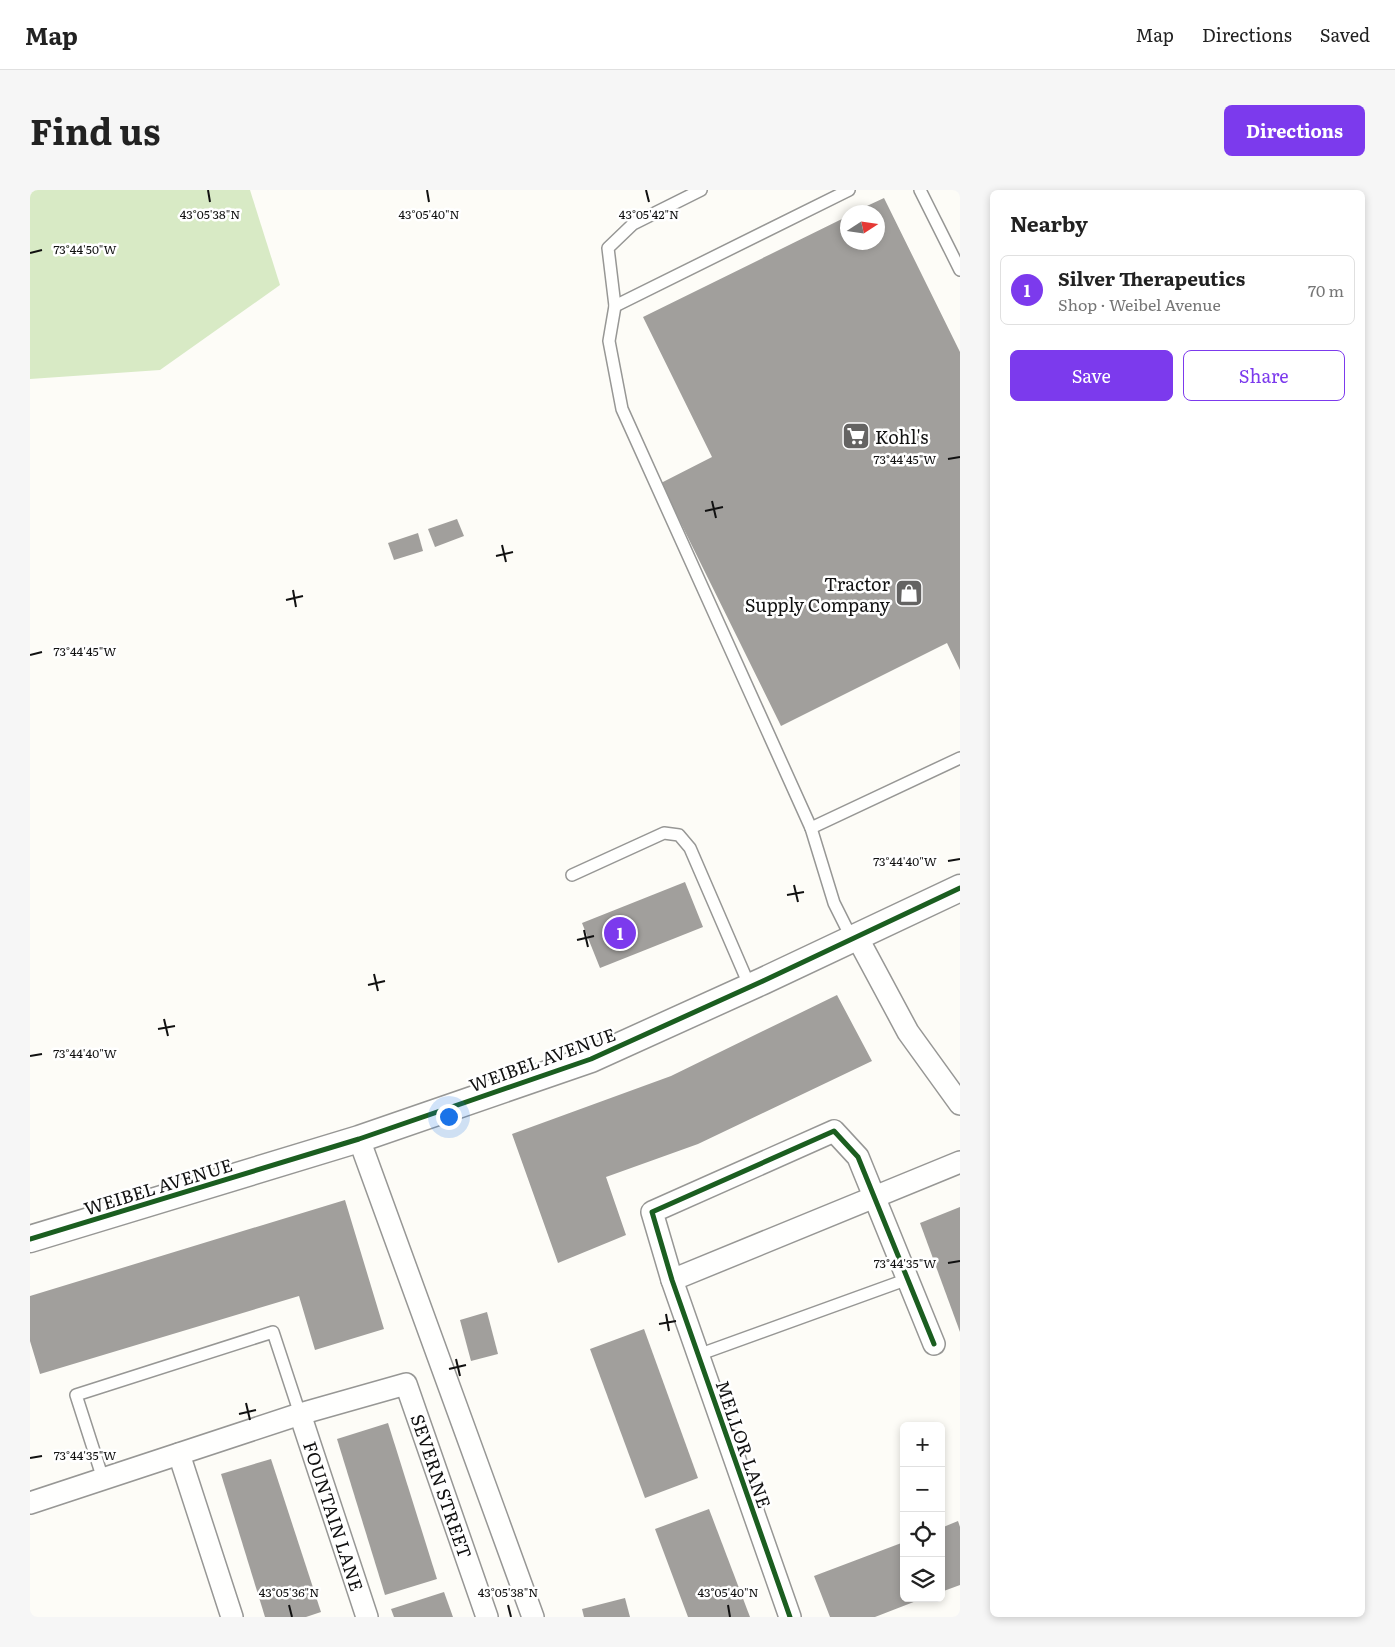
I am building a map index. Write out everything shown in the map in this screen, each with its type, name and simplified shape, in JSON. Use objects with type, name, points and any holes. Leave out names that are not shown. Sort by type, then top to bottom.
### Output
[{"type":"street","name":"WEIBEL AVENUE","points":[[30,1239],[359,1139],[591,1059],[750,987],[960,888]]},
{"type":"street","points":[[855,938],[908,1032],[960,1104]]},
{"type":"street","name":"MELLOR LANE","points":[[790,1617],[672,1280],[652,1212],[834,1131],[858,1157],[875,1198]]},
{"type":"street","points":[[359,1139],[533,1617]]},
{"type":"street","points":[[672,1280],[960,1162]]},
{"type":"street","points":[[875,1198],[934,1344]]},
{"type":"street","name":"SEVERN STREET","points":[[300,1414],[406,1384],[487,1617]]},
{"type":"street","points":[[30,1503],[300,1414]]},
{"type":"street","name":"FOUNTAIN LANE","points":[[300,1414],[367,1617]]},
{"type":"street","points":[[179,1454],[232,1617]]},
{"type":"lane","points":[[702,190],[633,224],[608,248],[615,306],[609,341],[622,409],[811,828],[834,903],[855,938]]},
{"type":"lane","points":[[615,306],[849,190]]},
{"type":"lane","points":[[920,190],[960,270]]},
{"type":"lane","points":[[811,828],[960,758]]},
{"type":"lane","points":[[572,875],[664,833],[680,835],[690,848],[750,987]]},
{"type":"lane","points":[[698,1355],[908,1279]]},
{"type":"lane","points":[[103,1479],[76,1394],[273,1332],[300,1414]]},
{"type":"green space","points":[[30,190],[250,190],[280,285],[160,370],[30,379]]},
{"type":"building","points":[[884,198],[960,352],[960,670],[947,643],[781,726],[661,483],[712,457],[643,317],[840,220],[840,250],[885,250],[885,205],[869,205]]},
{"type":"building","points":[[457,519],[464,536],[435,547],[428,529]]},
{"type":"building","points":[[418,533],[423,551],[394,560],[388,543]]},
{"type":"building","points":[[685,882],[703,927],[600,968],[582,923]]},
{"type":"building","points":[[837,995],[872,1061],[698,1144],[606,1177],[626,1235],[558,1263],[512,1134],[671,1076]]},
{"type":"building","points":[[345,1200],[384,1329],[315,1350],[299,1296],[40,1374],[30,1341],[30,1296]]},
{"type":"building","points":[[960,1207],[960,1332],[920,1223]]},
{"type":"building","points":[[487,1312],[498,1354],[471,1361],[460,1320]]},
{"type":"building","points":[[644,1329],[698,1478],[645,1498],[590,1349]]},
{"type":"building","points":[[388,1423],[437,1579],[385,1595],[337,1439]]},
{"type":"building","points":[[271,1459],[321,1612],[306,1617],[265,1617],[221,1474]]},
{"type":"building","points":[[709,1509],[750,1617],[688,1617],[655,1529]]},
{"type":"building","points":[[958,1521],[960,1527],[960,1585],[945,1591],[945,1557],[945,1526]]},
{"type":"building","points":[[900,1544],[900,1602],[914,1602],[875,1617],[830,1617],[814,1576]]},
{"type":"building","points":[[444,1592],[453,1617],[394,1617],[391,1609]]},
{"type":"building","points":[[625,1598],[630,1617],[584,1617],[582,1609]]},
{"type":"cycle path","points":[[30,1239],[359,1139],[591,1059],[763,981],[960,888]]},
{"type":"cycle path","points":[[790,1617],[672,1280],[652,1212],[834,1131],[858,1157],[934,1344]]},
{"type":"place","name":"Kohl's","points":[[856,436]]},
{"type":"place","name":"Tractor Supply Company","points":[[909,593]]},
{"type":"place","name":"Silver Therapeutics","points":[[620,933]]}]
